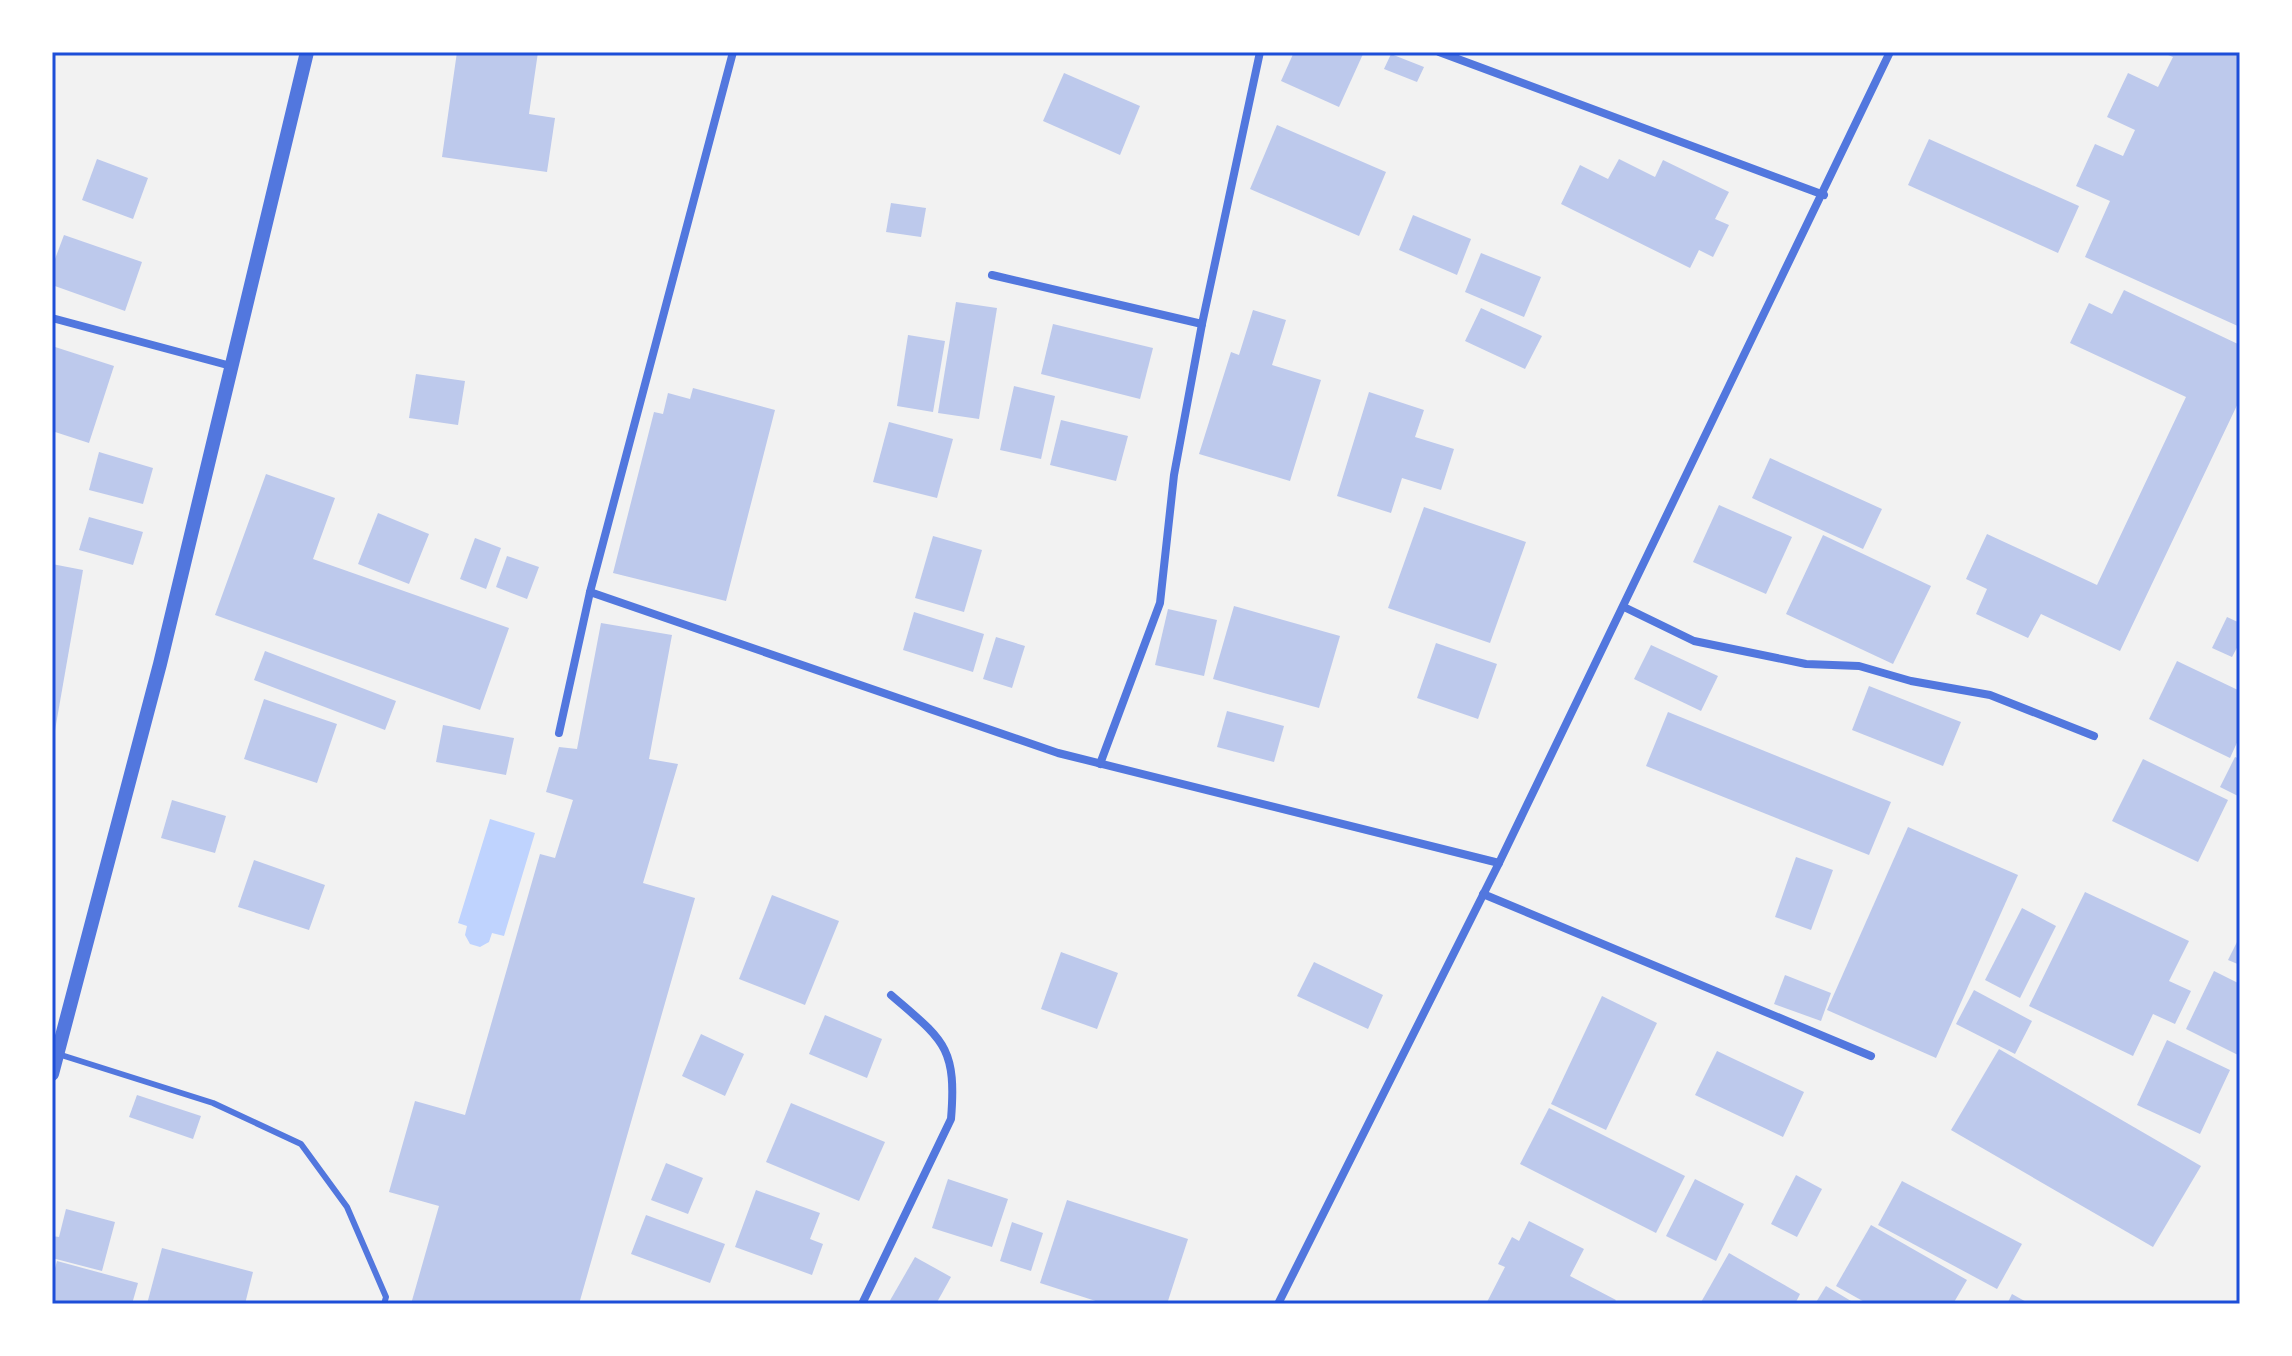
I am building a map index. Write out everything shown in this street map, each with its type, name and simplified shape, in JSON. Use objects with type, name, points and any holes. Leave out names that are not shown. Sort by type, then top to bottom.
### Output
[{"type":"street","points":[[52,1074],[160,664],[307,52]]},
{"type":"street","points":[[559,733],[590,592],[733,52]]},
{"type":"street","points":[[1100,764],[1160,603],[1174,475],[1202,324],[1260,52]]},
{"type":"street","points":[[1439,52],[1824,195]]},
{"type":"street","points":[[1278,1304],[1499,863],[1824,195],[1890,52]]},
{"type":"street","points":[[992,275],[1202,324]]},
{"type":"street","points":[[52,318],[231,366]]},
{"type":"street","points":[[590,592],[1058,753],[1499,863]]},
{"type":"street","points":[[1624,607],[1694,641],[1806,664],[1859,666],[1911,681],[1990,695],[2094,736]]},
{"type":"street","points":[[1483,894],[1871,1056]]},
{"type":"street","points":[[862,1304],[951,1119],[954,1086],[946,1048],[938,1036],[891,995]]},
{"type":"lane","points":[[58,1054],[213,1103],[301,1144],[347,1207],[386,1297],[384,1304]]},
{"type":"water","points":[[490,819],[535,833],[504,936],[492,933],[489,942],[480,947],[470,944],[465,935],[467,926],[458,923]]},
{"type":"building","points":[[457,52],[538,52],[529,114],[555,118],[547,172],[442,157]]},
{"type":"building","points":[[1294,52],[1363,54],[1339,107],[1281,81]]},
{"type":"building","points":[[2161,52],[2240,52],[2240,327],[2085,257],[2110,201],[2076,186],[2095,144],[2123,156],[2135,130],[2107,117],[2128,73],[2158,87],[2173,57]]},
{"type":"building","points":[[1391,54],[1424,67],[1417,82],[1384,69]]},
{"type":"building","points":[[1064,73],[1140,106],[1120,155],[1043,121]]},
{"type":"building","points":[[1277,125],[1386,172],[1359,236],[1250,189]]},
{"type":"building","points":[[1929,139],[2079,206],[2058,253],[1908,185]]},
{"type":"building","points":[[97,159],[148,178],[133,219],[82,200]]},
{"type":"building","points":[[1619,159],[1655,177],[1663,160],[1729,192],[1715,219],[1729,225],[1713,257],[1699,250],[1690,268],[1561,204],[1580,165],[1608,179]]},
{"type":"building","points":[[891,203],[926,208],[921,237],[886,232]]},
{"type":"building","points":[[1413,215],[1471,239],[1457,275],[1399,250]]},
{"type":"building","points":[[64,235],[142,262],[125,311],[52,285],[52,267]]},
{"type":"building","points":[[1481,253],[1541,277],[1524,317],[1465,292]]},
{"type":"building","points":[[2124,290],[2240,345],[2240,399],[2120,651],[2041,614],[2028,638],[1976,614],[1987,589],[1966,579],[1987,534],[2097,585],[2186,397],[2070,343],[2089,303],[2112,314]]},
{"type":"building","points":[[956,302],[997,308],[979,419],[938,413]]},
{"type":"building","points":[[1481,308],[1542,336],[1525,369],[1465,341]]},
{"type":"building","points":[[1253,310],[1286,320],[1272,365],[1321,380],[1290,481],[1199,454],[1231,352],[1239,355]]},
{"type":"building","points":[[1053,324],[1153,348],[1140,399],[1041,374]]},
{"type":"building","points":[[908,335],[945,341],[933,412],[897,406]]},
{"type":"building","points":[[52,346],[114,366],[89,443],[52,431]]},
{"type":"building","points":[[416,374],[465,381],[458,425],[409,418]]},
{"type":"building","points":[[1014,386],[1055,396],[1041,459],[1000,450]]},
{"type":"building","points":[[693,388],[775,410],[726,601],[613,573],[654,412],[663,414],[668,393],[690,399]]},
{"type":"building","points":[[1369,392],[1424,410],[1415,437],[1454,449],[1441,490],[1402,478],[1391,513],[1337,496]]},
{"type":"building","points":[[1061,420],[1128,436],[1116,481],[1050,465]]},
{"type":"building","points":[[889,422],[953,439],[937,498],[873,482]]},
{"type":"building","points":[[99,452],[153,468],[143,504],[89,490]]},
{"type":"building","points":[[1770,458],[1882,509],[1863,549],[1752,498]]},
{"type":"building","points":[[266,474],[335,498],[313,559],[509,628],[480,710],[215,615]]},
{"type":"building","points":[[1719,505],[1792,537],[1766,594],[1693,562]]},
{"type":"building","points":[[1424,507],[1526,542],[1490,643],[1388,608]]},
{"type":"building","points":[[378,513],[429,534],[409,584],[358,564]]},
{"type":"building","points":[[89,517],[143,532],[133,565],[79,550]]},
{"type":"building","points":[[1823,535],[1931,586],[1893,664],[1786,614]]},
{"type":"building","points":[[933,536],[982,550],[964,612],[915,598]]},
{"type":"building","points":[[475,538],[501,548],[486,589],[460,579]]},
{"type":"building","points":[[507,556],[539,567],[527,599],[496,587]]},
{"type":"building","points":[[52,564],[83,570],[54,736],[52,736]]},
{"type":"building","points":[[1234,606],[1340,636],[1319,708],[1213,679]]},
{"type":"building","points":[[1168,609],[1217,620],[1204,676],[1155,665]]},
{"type":"building","points":[[914,612],[984,634],[973,672],[903,650]]},
{"type":"building","points":[[2227,617],[2240,623],[2240,642],[2232,657],[2212,648]]},
{"type":"building","points":[[601,623],[672,635],[649,759],[678,764],[643,883],[695,898],[579,1304],[411,1304],[439,1206],[389,1192],[415,1101],[465,1115],[540,854],[555,858],[573,800],[546,792],[559,747],[577,749]]},
{"type":"building","points":[[996,637],[1025,646],[1012,688],[983,679]]},
{"type":"building","points":[[1436,643],[1497,664],[1478,719],[1417,698]]},
{"type":"building","points":[[1651,645],[1718,676],[1701,711],[1634,679]]},
{"type":"building","points":[[265,651],[396,701],[385,730],[254,680]]},
{"type":"building","points":[[2177,661],[2240,691],[2240,736],[2230,758],[2149,719]]},
{"type":"building","points":[[1869,686],[1961,722],[1943,766],[1852,730]]},
{"type":"building","points":[[264,699],[337,724],[317,783],[244,759]]},
{"type":"building","points":[[1227,711],[1284,726],[1274,762],[1217,747]]},
{"type":"building","points":[[1668,712],[1891,802],[1869,855],[1646,766]]},
{"type":"building","points":[[443,725],[514,738],[506,775],[436,762]]},
{"type":"building","points":[[2235,757],[2240,759],[2240,797],[2220,787]]},
{"type":"building","points":[[2143,759],[2228,800],[2198,862],[2112,821]]},
{"type":"building","points":[[172,800],[226,816],[215,853],[161,838]]},
{"type":"building","points":[[1908,827],[2018,875],[1936,1058],[1827,1010]]},
{"type":"building","points":[[1796,857],[1833,870],[1811,930],[1775,917]]},
{"type":"building","points":[[254,860],[325,885],[309,930],[238,907]]},
{"type":"building","points":[[2085,892],[2189,941],[2169,981],[2191,991],[2175,1024],[2153,1014],[2133,1056],[2029,1006]]},
{"type":"building","points":[[772,895],[839,921],[805,1005],[739,979]]},
{"type":"building","points":[[2022,908],[2056,926],[2020,998],[1985,980]]},
{"type":"building","points":[[2240,936],[2240,965],[2228,960]]},
{"type":"building","points":[[1061,952],[1118,973],[1097,1029],[1041,1009]]},
{"type":"building","points":[[1314,962],[1383,995],[1368,1029],[1297,996]]},
{"type":"building","points":[[2214,971],[2240,984],[2240,1056],[2186,1029]]},
{"type":"building","points":[[1785,975],[1831,993],[1821,1021],[1774,1004]]},
{"type":"building","points":[[1974,990],[2032,1021],[2015,1054],[1956,1024]]},
{"type":"building","points":[[1602,996],[1657,1023],[1606,1130],[1551,1104]]},
{"type":"building","points":[[825,1015],[882,1039],[867,1078],[809,1054]]},
{"type":"building","points":[[701,1034],[744,1054],[725,1096],[682,1076]]},
{"type":"building","points":[[2167,1040],[2230,1070],[2200,1134],[2137,1105]]},
{"type":"building","points":[[1999,1049],[2201,1166],[2153,1247],[1951,1130]]},
{"type":"building","points":[[1717,1051],[1804,1092],[1783,1137],[1695,1095]]},
{"type":"building","points":[[137,1095],[201,1116],[193,1139],[129,1117]]},
{"type":"building","points":[[791,1103],[885,1142],[859,1201],[766,1162]]},
{"type":"building","points":[[1549,1108],[1685,1176],[1656,1233],[1520,1164]]},
{"type":"building","points":[[666,1163],[703,1178],[688,1214],[651,1200]]},
{"type":"building","points":[[1796,1175],[1822,1189],[1797,1237],[1771,1224]]},
{"type":"building","points":[[948,1179],[1008,1199],[992,1247],[932,1228]]},
{"type":"building","points":[[1695,1179],[1744,1204],[1716,1261],[1666,1236]]},
{"type":"building","points":[[1902,1181],[2022,1244],[1997,1289],[1878,1225]]},
{"type":"building","points":[[756,1190],[820,1213],[810,1239],[823,1244],[812,1275],[735,1247]]},
{"type":"building","points":[[1067,1200],[1188,1239],[1167,1304],[1105,1304],[1040,1283]]},
{"type":"building","points":[[66,1209],[115,1222],[102,1271],[52,1258],[52,1236],[59,1237]]},
{"type":"building","points":[[646,1215],[725,1244],[710,1283],[631,1254]]},
{"type":"building","points":[[1529,1221],[1584,1249],[1570,1276],[1616,1300],[1613,1304],[1486,1304],[1505,1267],[1498,1264],[1512,1237],[1519,1241]]},
{"type":"building","points":[[1012,1222],[1043,1233],[1031,1271],[1000,1261]]},
{"type":"building","points":[[1871,1225],[1967,1280],[1953,1304],[1868,1304],[1836,1286]]},
{"type":"building","points":[[162,1248],[253,1272],[245,1304],[147,1304]]},
{"type":"building","points":[[1729,1253],[1800,1294],[1795,1304],[1700,1304]]},
{"type":"building","points":[[915,1257],[951,1277],[936,1304],[888,1304]]},
{"type":"building","points":[[57,1261],[138,1283],[132,1304],[52,1304],[52,1279]]},
{"type":"building","points":[[1826,1286],[1856,1304],[1815,1304]]},
{"type":"building","points":[[2012,1294],[2030,1304],[2007,1304]]}]
